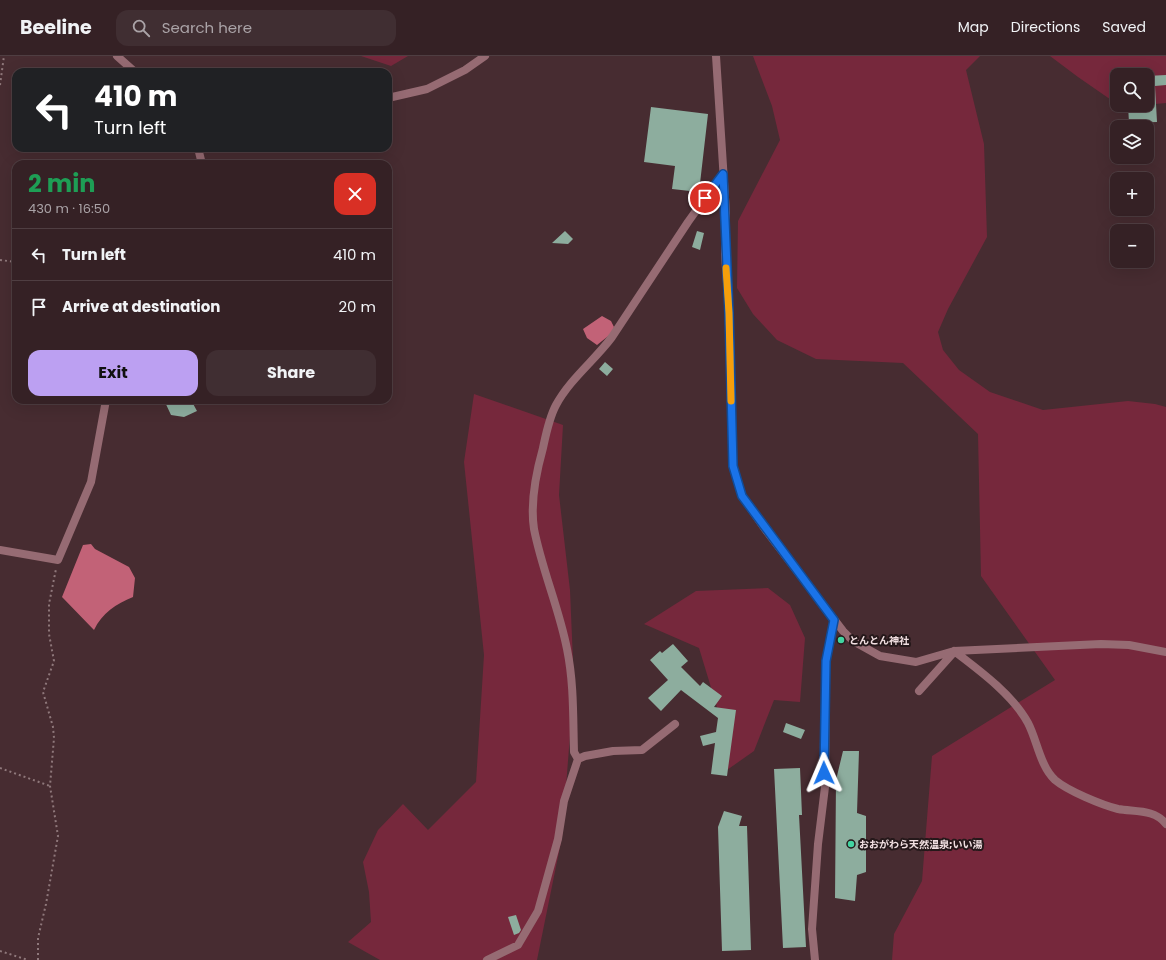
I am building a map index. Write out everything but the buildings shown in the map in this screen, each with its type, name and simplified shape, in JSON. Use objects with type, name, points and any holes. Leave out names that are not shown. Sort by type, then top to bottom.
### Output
[{"type":"street","points":[[117,56],[130,68]]},
{"type":"street","points":[[392,97],[427,89],[465,70],[486,56]]},
{"type":"street","points":[[716,56],[729,313],[733,466],[742,496],[834,620],[853,641],[880,656],[916,662],[954,651],[1101,644],[1129,645],[1166,652]]},
{"type":"street","points":[[487,960],[518,945],[538,911],[558,840],[564,801],[578,759],[574,752],[573,689],[568,651],[562,622],[545,576],[534,528],[533,504],[538,465],[556,405],[565,391],[598,355],[612,337],[688,222],[723,174]]},
{"type":"street","points":[[0,550],[58,560],[91,482],[105,404]]},
{"type":"street","points":[[815,960],[812,930],[818,844],[825,787],[826,661],[834,620]]},
{"type":"street","points":[[919,691],[954,651]]},
{"type":"street","points":[[954,651],[1005,693],[1028,722],[1045,765],[1055,780],[1080,795],[1118,809],[1151,813],[1166,824]]},
{"type":"street","points":[[578,759],[585,756],[613,751],[642,750],[675,724]]},
{"type":"path","points":[[0,85],[4,56]]},
{"type":"path","points":[[0,260],[12,262]]},
{"type":"path","points":[[38,960],[38,938],[46,904],[58,836],[50,786],[54,738],[53,727],[43,692],[54,661],[49,634],[49,604],[58,560]]},
{"type":"path","points":[[0,768],[50,786]]},
{"type":"path","points":[[0,951],[28,960]]},
{"type":"shaded area","points":[[361,56],[408,56],[391,66]]},
{"type":"shaded area","points":[[753,56],[980,56],[966,70],[984,144],[987,237],[948,309],[938,332],[943,350],[959,370],[990,392],[1043,410],[1128,401],[1155,404],[1166,407],[1166,960],[892,960],[894,934],[922,881],[932,756],[1055,680],[981,576],[978,434],[903,363],[816,359],[777,340],[753,314],[737,288],[738,221],[780,140],[772,106]]},
{"type":"shaded area","points":[[1050,56],[1166,56],[1166,103],[1154,104],[1154,68],[1110,68],[1110,99]]},
{"type":"shaded area","points":[[602,316],[611,321],[614,327],[612,333],[597,345],[587,338],[583,329]]},
{"type":"shaded area","points":[[474,394],[563,425],[559,495],[570,590],[574,685],[562,837],[537,960],[380,960],[348,942],[371,922],[369,892],[363,862],[378,830],[403,804],[428,830],[476,782],[484,655],[464,462]]},
{"type":"shaded area","points":[[91,544],[95,549],[129,567],[135,578],[133,597],[105,614],[94,630],[62,597],[83,545]]},
{"type":"shaded area","points":[[768,588],[790,605],[805,638],[800,702],[774,700],[754,751],[727,770],[727,740],[699,648],[644,624],[696,591]]},
{"type":"slow traffic","points":[[726,268],[729,313],[731,401]]},
{"type":"place","name":"とんとん神社","points":[[841,640]]},
{"type":"place","name":"おおがわら天然温泉;いい湯","points":[[851,844]]},
{"type":"route","points":[[705,198],[723,174],[726,213],[725,254],[729,313],[733,466],[742,496],[834,620],[826,661],[824,773]]}]
